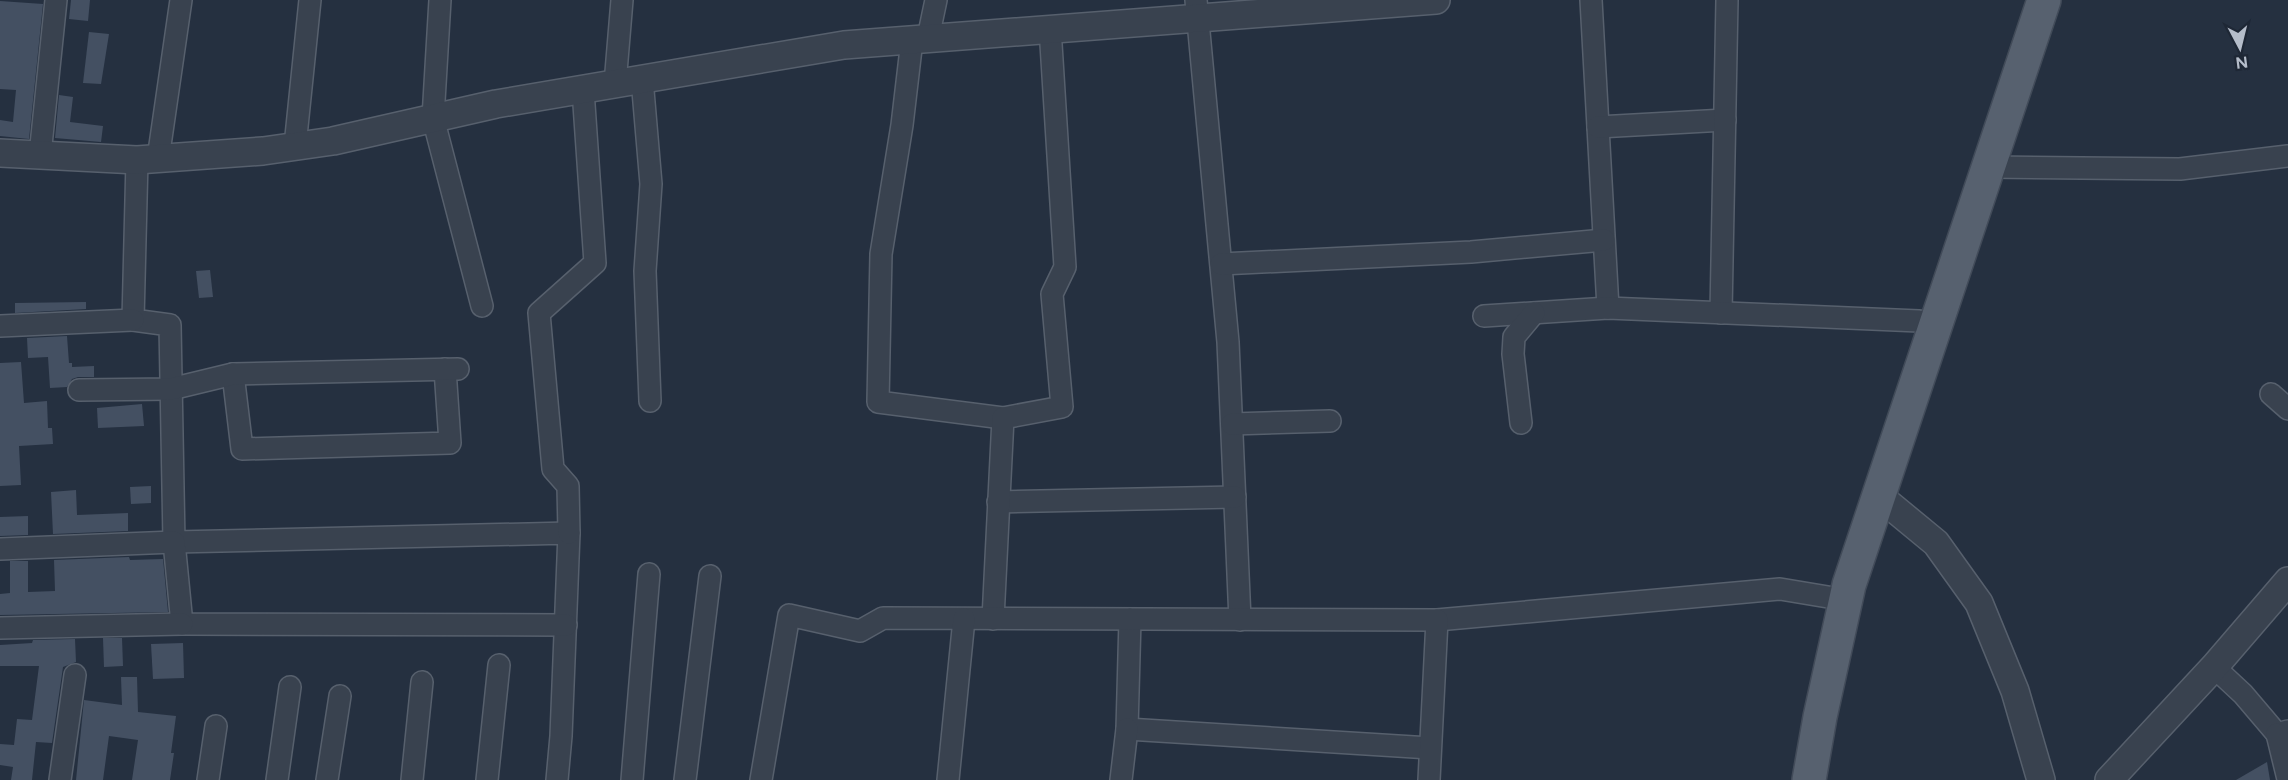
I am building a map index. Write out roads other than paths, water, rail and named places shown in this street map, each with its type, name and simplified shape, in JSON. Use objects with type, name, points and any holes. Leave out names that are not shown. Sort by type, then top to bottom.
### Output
[{"type":"main road","points":[[1871,492],[1919,321],[2026,0]]},
{"type":"main road","points":[[1809,780],[1837,598],[1832,580],[1871,492],[1989,167],[2044,0]]},
{"type":"main road","points":[[1791,780],[1803,713],[1837,598]]},
{"type":"street","points":[[40,155],[56,0]]},
{"type":"street","points":[[133,320],[148,160],[181,0]]},
{"type":"street","points":[[295,146],[310,0]]},
{"type":"street","points":[[440,0],[434,118],[482,306]]},
{"type":"street","points":[[615,84],[622,0]]},
{"type":"street","points":[[936,0],[920,39],[902,125],[881,254],[878,402],[1003,418],[1062,407],[1052,294],[1065,267],[1050,28]]},
{"type":"street","points":[[0,153],[148,160],[295,146],[333,141],[496,104],[844,45],[1050,28],[1196,8],[1436,0]]},
{"type":"street","points":[[1591,0],[1608,308]]},
{"type":"street","points":[[1722,313],[1727,0]]},
{"type":"street","points":[[1196,8],[1228,342],[1240,620]]},
{"type":"street","points":[[642,79],[651,184],[645,271],[650,401]]},
{"type":"street","points":[[557,780],[566,625],[568,486],[553,469],[539,313],[595,263],[583,90]]},
{"type":"street","points":[[1598,127],[1725,120]]},
{"type":"street","points":[[1989,167],[2180,169],[2288,156]]},
{"type":"street","points":[[1221,264],[1471,252],[1604,240]]},
{"type":"street","points":[[1484,316],[1608,308],[1919,321]]},
{"type":"street","points":[[1521,423],[1513,354],[1514,337],[1534,313]]},
{"type":"street","points":[[0,326],[133,320],[170,325],[174,542],[182,624]]},
{"type":"street","points":[[79,390],[171,388],[233,374],[452,369],[450,443],[242,449],[233,374]]},
{"type":"street","points":[[2271,394],[2288,409]]},
{"type":"street","points":[[993,619],[1003,418]]},
{"type":"street","points":[[1232,424],[1330,421]]},
{"type":"street","points":[[1871,492],[1936,543],[1979,603],[2015,691],[2041,780]]},
{"type":"street","points":[[998,502],[1235,497]]},
{"type":"street","points":[[0,549],[174,542],[569,533]]},
{"type":"street","points":[[632,780],[649,574]]},
{"type":"street","points":[[686,780],[710,576]]},
{"type":"street","points":[[2109,780],[2214,667],[2288,581]]},
{"type":"street","points":[[761,780],[789,615],[860,631],[883,618],[1437,620],[1780,589],[1837,598]]},
{"type":"street","points":[[948,780],[964,619]]},
{"type":"street","points":[[1121,780],[1127,729],[1130,619]]},
{"type":"street","points":[[1429,780],[1437,620]]},
{"type":"street","points":[[0,628],[182,624],[566,625]]},
{"type":"street","points":[[487,780],[499,665]]},
{"type":"street","points":[[2214,667],[2283,733],[2288,779]]},
{"type":"street","points":[[60,780],[75,675]]},
{"type":"street","points":[[412,780],[422,682]]},
{"type":"street","points":[[277,780],[290,687]]},
{"type":"street","points":[[327,780],[340,696]]},
{"type":"street","points":[[208,780],[216,726]]},
{"type":"street","points":[[1127,729],[1430,748]]}]
